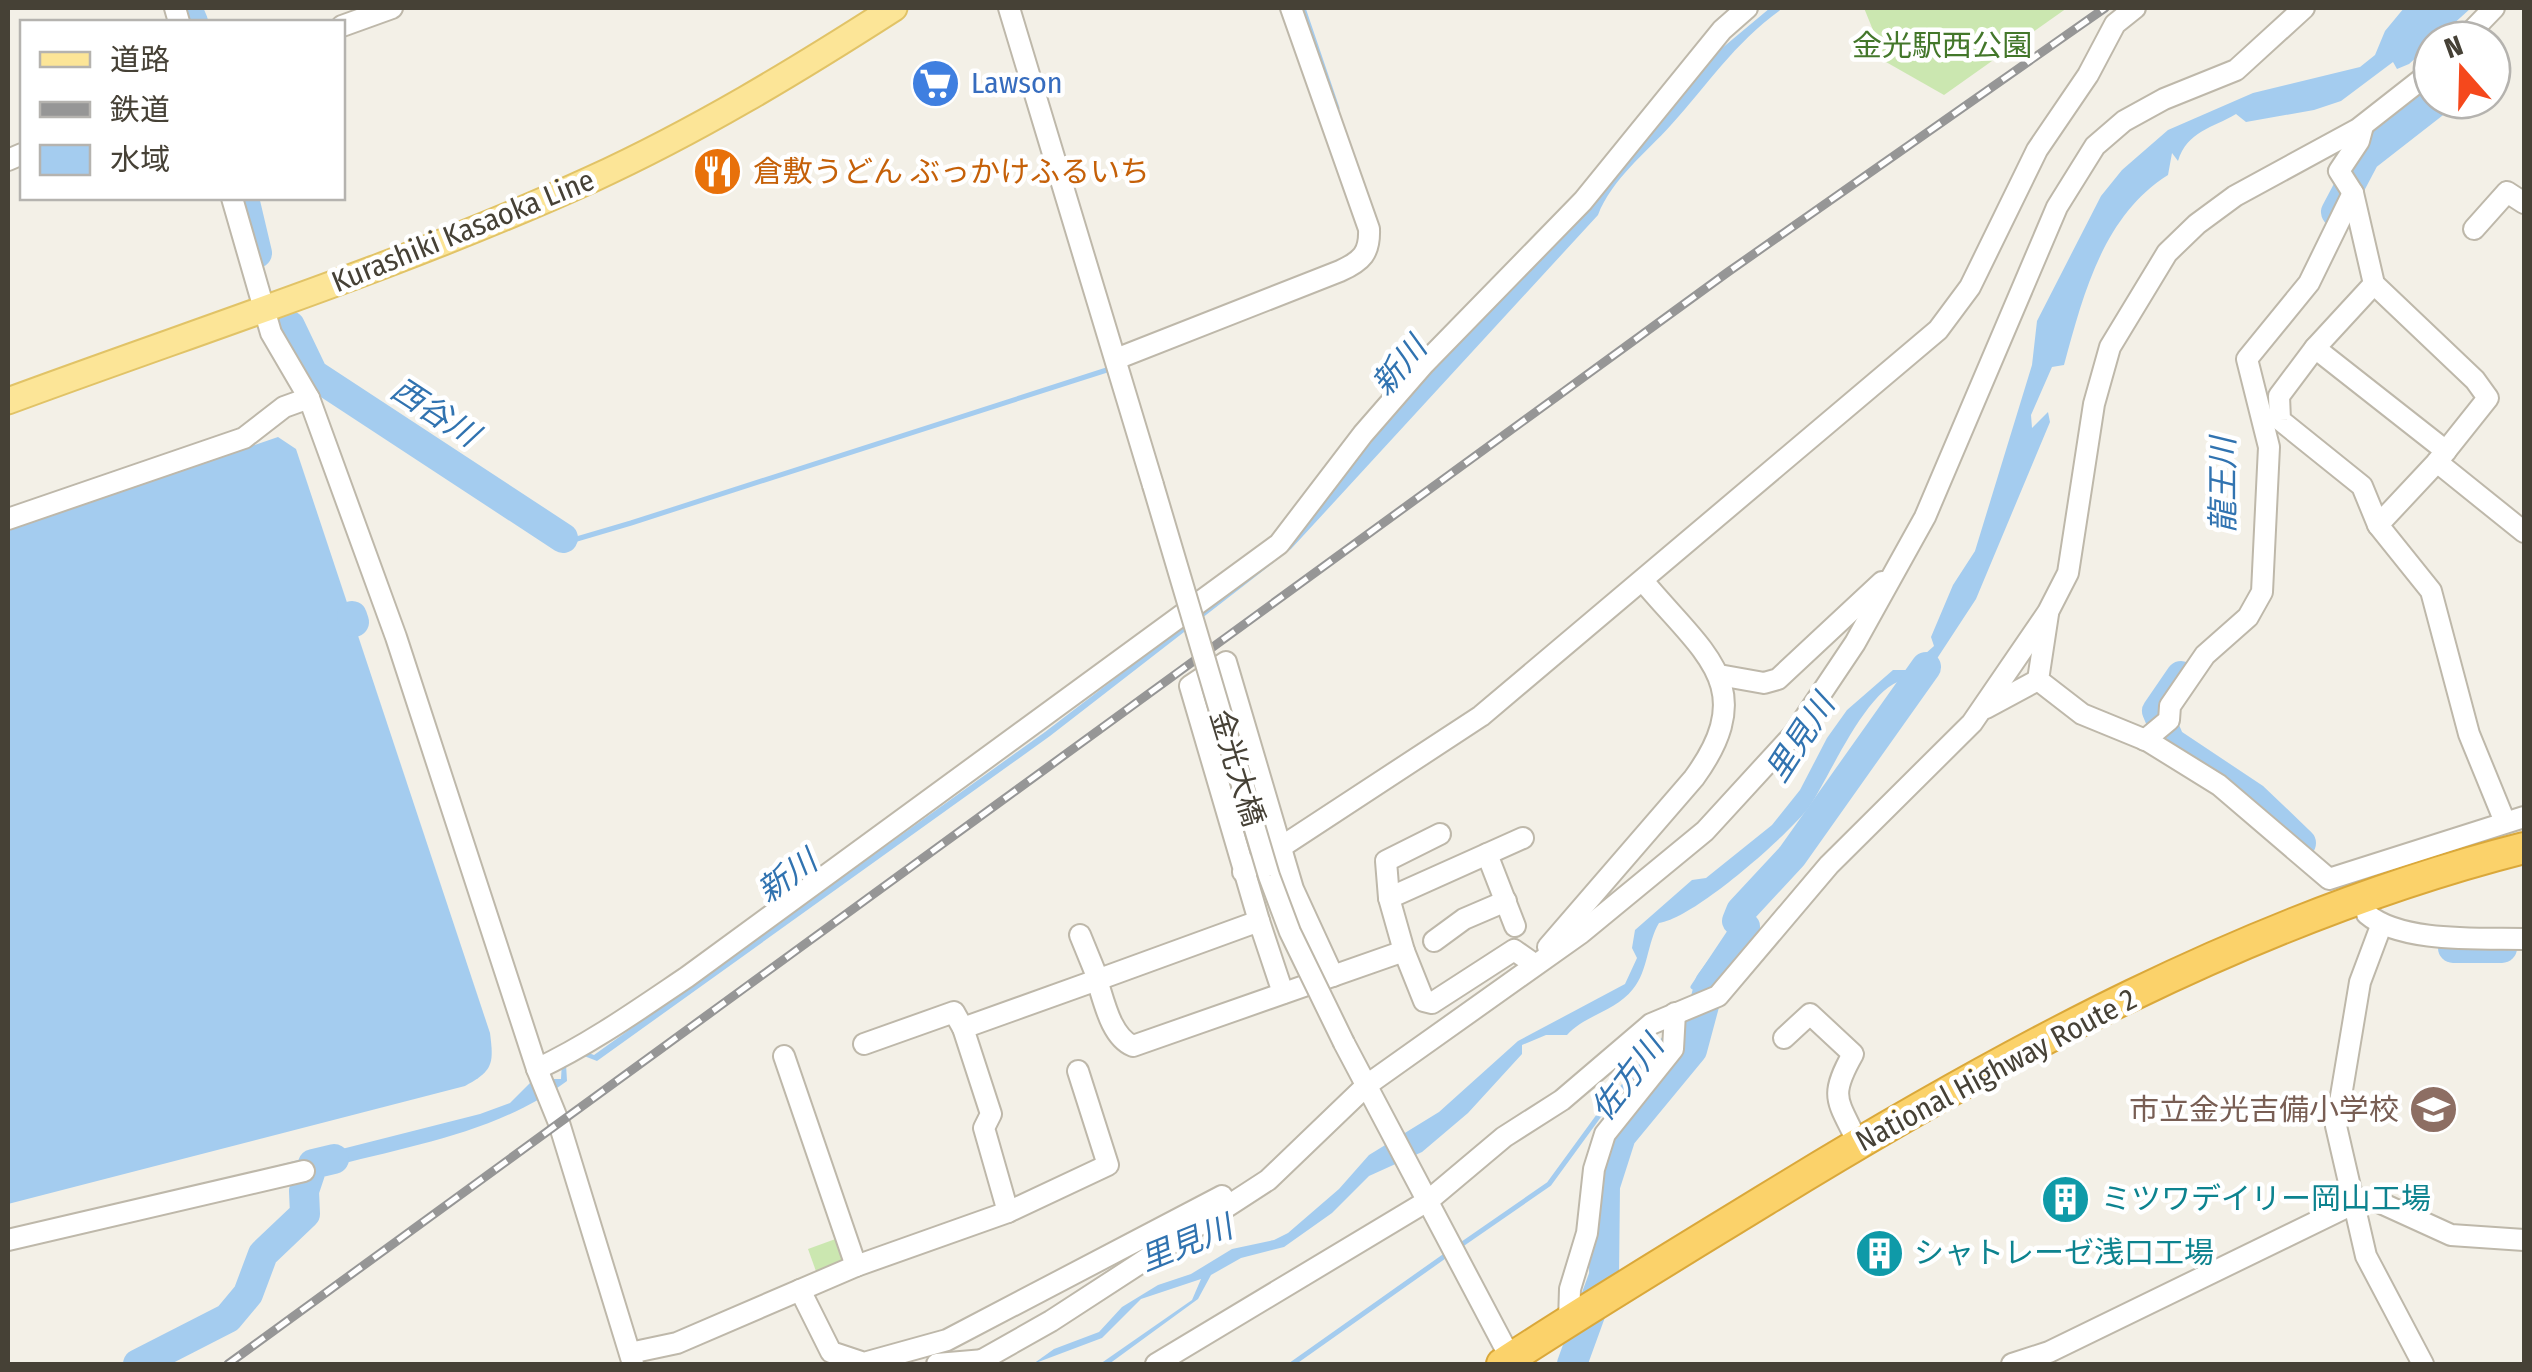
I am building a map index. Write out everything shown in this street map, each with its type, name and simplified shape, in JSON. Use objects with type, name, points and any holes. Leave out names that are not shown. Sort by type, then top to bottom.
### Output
[{"type":"highway","name":"National Highway Route 2","points":[[1509,1362],[1583,1312],[1858,1143],[2066,1026],[2248,944],[2374,893],[2524,848]]},
{"type":"main road","name":"Kurashiki Kasaoka Line","points":[[8,401],[380,268],[592,179],[763,90],[894,8]]},
{"type":"street","points":[[345,25],[392,8]]},
{"type":"street","name":"金光大橋","points":[[1009,8],[1269,876],[1290,932],[1344,1043],[1424,1191],[1509,1362]]},
{"type":"street","points":[[1118,365],[1340,271],[1362,258],[1370,247],[1363,211],[1291,8]]},
{"type":"street","points":[[537,1068],[587,1038],[604,1034],[687,977],[1278,544],[1424,364],[1584,201],[1722,30],[1747,8]]},
{"type":"street","points":[[1244,872],[1482,716],[1914,352],[1955,311],[2037,150],[2115,24],[2135,8]]},
{"type":"street","points":[[937,1364],[980,1362],[1051,1322],[1268,1180],[1371,1093],[1534,964],[1580,933],[1705,831],[1762,771],[1832,681],[1925,517],[2056,208],[2096,146],[2124,120],[2236,70],[2304,8]]},
{"type":"street","points":[[1156,1364],[1562,1100],[1651,1024],[1718,996],[1828,865],[1931,768],[1980,712],[2048,612],[2068,573],[2094,404],[2110,347],[2148,280],[2197,224],[2235,196],[2363,126],[2412,87]]},
{"type":"street","points":[[2363,126],[2359,141],[2339,171],[2353,192],[2374,284],[2475,380],[2488,398],[2378,526]]},
{"type":"street","points":[[2156,730],[2205,655],[2248,617],[2262,592],[2269,446],[2248,359],[2309,284],[2353,192]]},
{"type":"street","points":[[2474,229],[2507,192],[2524,204]]},
{"type":"street","points":[[233,200],[263,311],[309,398],[396,637],[632,1359],[856,1266],[1008,1212],[1108,1165],[1078,1071]]},
{"type":"street","points":[[2038,680],[2082,714],[2156,730],[2328,879],[2515,820],[2469,734],[2431,591],[2378,526],[2362,486],[2280,420],[2279,396],[2315,348],[2374,284]]},
{"type":"street","points":[[2315,348],[2524,532]]},
{"type":"street","points":[[8,518],[244,438],[284,407],[309,398]]},
{"type":"street","points":[[1719,675],[1764,683],[1778,679],[1889,577]]},
{"type":"street","points":[[1534,964],[1716,749],[1727,698],[1719,675],[1643,581]]},
{"type":"street","points":[[2038,680],[2048,612]]},
{"type":"street","points":[[1283,994],[1190,686],[1226,662],[1280,847],[1299,902],[1334,976]]},
{"type":"street","points":[[1980,712],[2038,680]]},
{"type":"street","points":[[1440,834],[1386,861],[1390,898],[1404,951],[1424,1000],[1432,1004],[1514,950],[1534,964]]},
{"type":"street","points":[[1390,898],[1522,838]]},
{"type":"street","points":[[1488,854],[1516,926]]},
{"type":"street","points":[[1434,941],[1464,919],[1506,901]]},
{"type":"street","points":[[963,1028],[1259,920]]},
{"type":"street","points":[[2422,1364],[2366,1256],[2336,1126],[2374,920],[2453,938],[2524,939]]},
{"type":"street","points":[[1080,934],[1123,1042],[1133,1046],[1404,951]]},
{"type":"street","points":[[1583,1312],[1570,1289],[1587,1233],[1594,1169],[1605,1134],[1674,1049],[1683,1010]]},
{"type":"street","points":[[864,1044],[954,1012],[963,1028],[990,1114],[984,1128],[1008,1212]]},
{"type":"street","points":[[1784,1038],[1810,1014],[1852,1054],[1836,1084],[1838,1100],[1858,1143]]},
{"type":"street","points":[[784,1056],[856,1266]]},
{"type":"street","points":[[8,1240],[304,1171]]},
{"type":"street","points":[[800,1290],[831,1352],[864,1363],[892,1361],[947,1340],[1022,1298],[1052,1289],[1072,1271],[1252,1177],[1268,1180]]},
{"type":"street","points":[[2012,1364],[2056,1358],[2355,1203],[2372,1199],[2452,1235],[2524,1240]]},
{"type":"green space","name":"金光駅西公園","points":[[1864,8],[2067,8],[1944,95],[1886,62]]},
{"type":"green space","points":[[841,1237],[850,1262],[817,1274],[808,1249]]},
{"type":"water","points":[[1770,8],[1783,8],[1736,49],[1621,178],[1598,215],[1291,549],[1050,736],[597,1061],[579,1054],[566,1064],[567,1081],[540,1099],[482,1126],[420,1145],[326,1168],[305,1164],[229,1183],[227,1178],[480,1114],[510,1103],[534,1079],[561,1079],[562,1061],[580,1050],[594,1055],[1045,732],[1267,562],[1308,523],[1362,441],[1645,143],[1721,49]]},
{"type":"water","points":[[2404,8],[2471,8],[2458,20],[2412,20],[2412,61],[2397,69],[2393,62],[2341,101],[2246,122],[2236,114],[2194,137],[2178,161],[2172,153],[2168,175],[2127,212],[2099,259],[2064,365],[2052,367],[2031,415],[2032,428],[2048,412],[2050,422],[1976,599],[1921,683],[1904,680],[1887,688],[1871,705],[1806,811],[1794,824],[1715,893],[1659,923],[1642,974],[1626,996],[1567,1035],[1546,1035],[1522,1045],[1522,1054],[1468,1113],[1422,1152],[1369,1176],[1332,1213],[1284,1247],[1241,1258],[1211,1275],[1198,1299],[1109,1364],[1100,1364],[1192,1300],[1201,1279],[1141,1299],[1102,1338],[1033,1364],[1054,1349],[1099,1332],[1122,1307],[1158,1285],[1191,1274],[1232,1249],[1288,1233],[1339,1189],[1369,1155],[1439,1112],[1518,1041],[1625,984],[1637,958],[1632,948],[1635,930],[1692,880],[1706,878],[1772,825],[1800,790],[1827,738],[1847,710],[1893,670],[1907,670],[1934,646],[1931,637],[1953,585],[1975,551],[2032,365],[2037,321],[2101,196],[2122,170],[2168,130],[2253,93],[2360,67],[2375,55],[2385,31]]},
{"type":"water","points":[[278,437],[296,449],[490,1033],[489,1066],[465,1086],[8,1204],[8,529]]},
{"type":"waterway","name":"西谷川","points":[[187,8],[192,20]]},
{"type":"waterway","points":[[1303,8],[1337,108]]},
{"type":"waterway","name":"龍王川","points":[[2336,212],[2365,157],[2412,120]]},
{"type":"waterway","name":"西谷川","points":[[244,200],[257,253]]},
{"type":"waterway","name":"西谷川","points":[[290,326],[313,374],[563,538]]},
{"type":"waterway","points":[[563,538],[570,541],[631,523],[1113,368]]},
{"type":"waterway","points":[[352,616],[354,622]]},
{"type":"waterway","name":"佐方川","points":[[1572,1364],[1604,1276],[1605,1186],[1621,1136],[1692,1050],[1710,983],[1743,938],[1745,927],[1737,921],[1741,911],[1792,856],[1926,667]]},
{"type":"waterway","name":"龍王川","points":[[2181,676],[2157,711],[2170,742],[2254,798],[2301,843]]},
{"type":"waterway","points":[[1693,987],[1737,921]]},
{"type":"waterway","name":"龍王川","points":[[2453,948],[2502,948]]},
{"type":"waterway","points":[[1458,1247],[1549,1184],[1603,1110],[1664,1039]]},
{"type":"waterway","name":"新川","points":[[138,1364],[228,1318],[248,1294],[263,1254],[305,1214],[304,1191],[313,1164],[334,1159]]},
{"type":"waterway","points":[[1292,1364],[1449,1253]]},
{"type":"railway","points":[[228,1364],[1728,272],[2105,8]]},
{"type":"place","name":"Lawson","points":[[936,83]]},
{"type":"place","name":"倉敷うどん ぶっかけふるいち","points":[[718,172]]},
{"type":"place","name":"市立金光吉備小学校","points":[[2434,1110]]},
{"type":"place","name":"ミツワデイリー岡山工場","points":[[2066,1199]]},
{"type":"place","name":"シャトレーゼ浅口工場","points":[[1879,1253]]},
{"type":"water label","name":"里見川","points":[[1800,738]]},
{"type":"water label","name":"里見川","points":[[1186,1243]]}]
